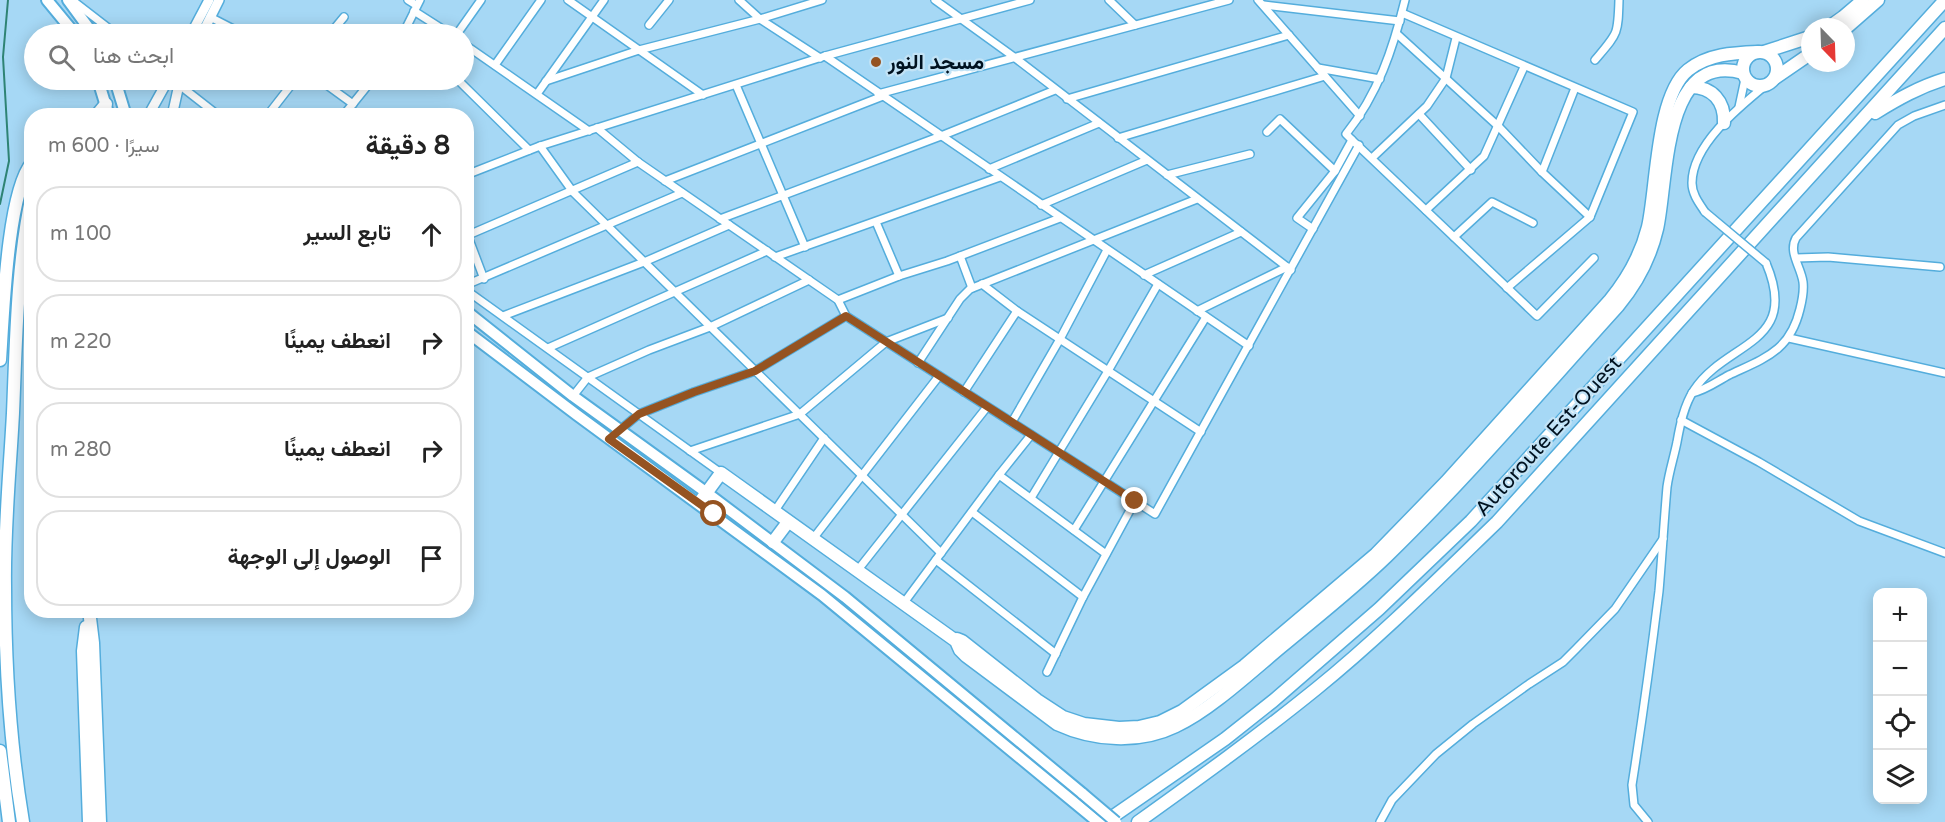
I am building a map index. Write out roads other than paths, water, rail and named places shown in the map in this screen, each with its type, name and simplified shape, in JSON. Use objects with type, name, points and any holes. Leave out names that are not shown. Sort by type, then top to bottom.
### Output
[{"type":"highway","points":[[1843,18],[1863,0]]},
{"type":"highway","points":[[1855,20],[1878,0]]},
{"type":"highway","name":"Autoroute Est-Ouest","points":[[1105,822],[1225,739],[1273,702],[1354,632],[1471,521],[1945,0]]},
{"type":"highway","name":"Autoroute Est-Ouest","points":[[1138,822],[1233,754],[1318,688],[1395,621],[1497,522],[1945,28]]},
{"type":"highway","points":[[1744,76],[1744,62],[1752,53],[1801,40]]},
{"type":"highway","points":[[950,638],[962,641],[1037,700],[1063,717],[1084,724],[1119,728],[1139,727],[1160,722],[1182,711],[1244,666],[1358,572],[1454,473],[1610,300],[1630,273],[1641,249],[1648,228],[1666,112],[1678,82],[1687,71],[1717,56],[1761,52],[1769,54],[1776,62],[1777,68],[1770,82]]},
{"type":"highway","points":[[703,498],[721,474],[956,641],[966,656],[1043,715],[1074,732],[1097,737],[1123,738],[1152,734],[1176,726],[1205,708],[1343,595],[1388,555],[1458,484],[1627,295],[1644,267],[1657,231],[1672,128],[1678,109],[1697,79],[1712,71],[1727,70],[1744,76],[1755,86],[1770,82],[1801,60]]},
{"type":"highway","points":[[1861,122],[1904,95],[1924,85],[1945,79]]},
{"type":"highway","points":[[1690,87],[1699,87],[1713,93],[1722,107],[1724,123]]},
{"type":"highway","points":[[0,360],[5,286],[13,223],[24,175]]},
{"type":"highway","points":[[23,822],[8,682],[5,584],[16,346],[24,252]]},
{"type":"highway","points":[[773,542],[788,522]]},
{"type":"highway","points":[[87,618],[83,651],[89,822]]},
{"type":"highway","points":[[89,618],[93,643],[100,822]]},
{"type":"highway","points":[[0,751],[9,822]]},
{"type":"main road","points":[[47,0],[67,24]]},
{"type":"main road","points":[[70,0],[86,24]]},
{"type":"main road","points":[[196,24],[208,0]]},
{"type":"main road","points":[[206,24],[219,0]]},
{"type":"main road","points":[[101,90],[107,108]]},
{"type":"main road","points":[[118,90],[124,108]]},
{"type":"main road","points":[[152,108],[162,90]]},
{"type":"main road","points":[[173,108],[176,90]]},
{"type":"main road","points":[[474,317],[619,430],[822,595],[1079,798],[1116,822]]},
{"type":"main road","points":[[474,337],[609,439],[773,542],[845,597],[1079,798],[1098,822]]},
{"type":"main road","points":[[547,391],[555,381]]},
{"type":"street","points":[[70,0],[102,24]]},
{"type":"street","points":[[408,0],[439,24]]},
{"type":"street","points":[[464,24],[482,0]]},
{"type":"street","points":[[495,65],[541,0]]},
{"type":"street","points":[[568,0],[703,95]]},
{"type":"street","points":[[537,94],[604,0]]},
{"type":"street","points":[[649,25],[669,0]]},
{"type":"street","points":[[739,0],[760,19],[880,95],[1249,346]]},
{"type":"street","points":[[546,81],[639,50],[760,19],[822,0]]},
{"type":"street","points":[[935,0],[1014,57],[1289,269]]},
{"type":"street","points":[[474,173],[540,146],[823,57],[1030,0]]},
{"type":"street","points":[[1109,0],[1136,25]]},
{"type":"street","points":[[665,181],[880,95],[1229,0]]},
{"type":"street","points":[[1405,0],[1397,34],[1380,79],[1360,116],[1346,134],[1537,316],[1594,258]]},
{"type":"street","points":[[1595,60],[1614,38],[1618,28],[1619,0]]},
{"type":"street","points":[[1261,2],[1401,17],[1633,112],[1590,217],[1507,288]]},
{"type":"street","points":[[1261,2],[1360,116]]},
{"type":"street","points":[[408,24],[417,5]]},
{"type":"street","points":[[210,16],[225,24]]},
{"type":"street","points":[[338,24],[344,17]]},
{"type":"street","points":[[1397,34],[1499,127],[1590,217]]},
{"type":"street","points":[[1067,99],[1289,36]]},
{"type":"street","points":[[1372,158],[1427,106],[1446,78],[1456,38]]},
{"type":"street","points":[[474,51],[589,131]]},
{"type":"street","points":[[1426,210],[1484,156],[1499,127],[1524,66]]},
{"type":"street","points":[[1318,68],[1380,79]]},
{"type":"street","points":[[1118,138],[1325,76]]},
{"type":"street","points":[[1739,107],[1744,76]]},
{"type":"street","points":[[1648,822],[1634,805],[1632,785],[1653,641],[1665,537],[1667,484],[1681,420],[1698,384],[1714,369],[1756,339],[1766,328],[1773,314],[1775,297],[1772,278],[1766,263],[1705,212],[1693,190],[1694,171],[1701,153],[1724,123],[1739,107],[1770,82]]},
{"type":"street","points":[[736,85],[805,247]]},
{"type":"street","points":[[1542,172],[1575,88]]},
{"type":"street","points":[[188,90],[209,108]]},
{"type":"street","points":[[273,108],[287,90]]},
{"type":"street","points":[[334,90],[353,104]]},
{"type":"street","points":[[350,108],[364,90]]},
{"type":"street","points":[[468,90],[529,150]]},
{"type":"street","points":[[720,219],[941,136],[1055,90]]},
{"type":"street","points":[[1692,393],[1703,391],[1721,379],[1763,359],[1790,338],[1802,301],[1803,283],[1792,248],[1796,238],[1898,125],[1914,116],[1945,105]]},
{"type":"street","points":[[1419,114],[1471,170]]},
{"type":"street","points":[[1267,132],[1280,119],[1335,171]]},
{"type":"street","points":[[989,169],[1099,123]]},
{"type":"street","points":[[597,128],[638,162],[838,300],[846,316],[1155,514],[1359,145]]},
{"type":"street","points":[[1313,229],[1297,218],[1335,171],[1352,140]]},
{"type":"street","points":[[540,146],[573,192],[941,553]]},
{"type":"street","points":[[1167,175],[1250,154]]},
{"type":"street","points":[[1041,205],[1147,160]]},
{"type":"street","points":[[474,232],[573,192],[638,162]]},
{"type":"street","points":[[775,257],[1000,177]]},
{"type":"street","points":[[474,284],[682,192]]},
{"type":"street","points":[[918,363],[964,295],[972,288],[1197,199]]},
{"type":"street","points":[[1454,237],[1492,202],[1533,223]]},
{"type":"street","points":[[838,300],[1060,218]]},
{"type":"street","points":[[876,222],[899,276]]},
{"type":"street","points":[[504,316],[644,262],[729,225]]},
{"type":"street","points":[[1144,275],[1241,232]]},
{"type":"street","points":[[1012,422],[1060,339],[1107,250]]},
{"type":"street","points":[[548,348],[767,251]]},
{"type":"street","points":[[474,253],[484,279]]},
{"type":"street","points":[[960,256],[972,288]]},
{"type":"street","points":[[1796,258],[1828,257],[1940,267]]},
{"type":"street","points":[[1197,311],[1289,269]]},
{"type":"street","points":[[573,396],[588,377],[649,350],[710,327],[809,280]]},
{"type":"street","points":[[982,284],[1017,310],[1200,432]]},
{"type":"street","points":[[1031,498],[1158,284]]},
{"type":"street","points":[[474,294],[721,474]]},
{"type":"street","points":[[964,392],[1017,310]]},
{"type":"street","points":[[609,439],[639,414],[755,371],[846,316]]},
{"type":"street","points":[[1074,530],[1206,317]]},
{"type":"street","points":[[690,451],[800,414],[886,342],[948,318]]},
{"type":"street","points":[[1790,338],[1945,372]]},
{"type":"street","points":[[812,540],[939,376]]},
{"type":"street","points":[[856,571],[987,407]]},
{"type":"street","points":[[1681,420],[1759,462],[1859,521],[1945,553]]},
{"type":"street","points":[[902,604],[1031,435]]},
{"type":"street","points":[[774,512],[824,438]]},
{"type":"street","points":[[999,475],[1106,554]]},
{"type":"street","points":[[1047,672],[1083,597],[1135,501]]},
{"type":"street","points":[[972,512],[1083,597]]},
{"type":"street","points":[[1380,822],[1392,800],[1436,754],[1473,724],[1563,662],[1583,643],[1627,594],[1665,537]]},
{"type":"street","points":[[936,560],[1056,654]]},
{"type":"waterway","points":[[0,204],[9,161],[3,57],[8,0]]},
{"type":"place","name":"مسجد النور","points":[[876,62]]}]
